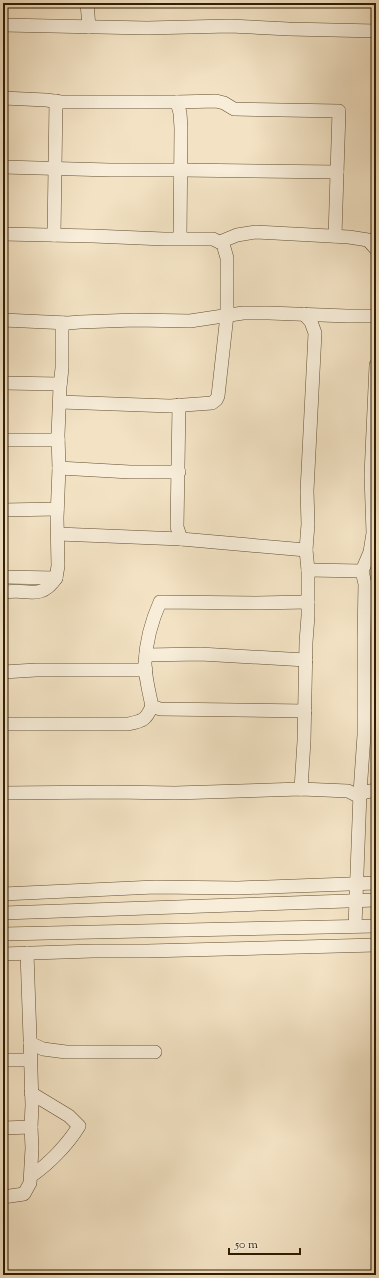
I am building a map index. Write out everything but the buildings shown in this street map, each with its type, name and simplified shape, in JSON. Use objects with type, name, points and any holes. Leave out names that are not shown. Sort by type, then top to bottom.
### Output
[{"type":"street","points":[[87,3],[89,27]]},
{"type":"street","points":[[3,25],[147,28],[230,26],[376,30]]},
{"type":"street","points":[[3,98],[56,101],[216,101],[224,103],[234,109],[339,111],[335,236]]},
{"type":"street","points":[[54,235],[56,101]]},
{"type":"street","points":[[177,102],[180,113],[181,128],[180,238]]},
{"type":"street","points":[[3,167],[169,171],[337,172]]},
{"type":"street","points":[[220,242],[237,235],[256,232],[335,236],[368,240],[376,249]]},
{"type":"street","points":[[3,234],[213,238],[223,244],[227,258],[227,316],[218,396],[216,400],[212,403],[179,405],[60,402]]},
{"type":"street","points":[[3,320],[62,324],[135,320],[190,320],[243,314],[376,316]]},
{"type":"street","points":[[301,789],[308,602],[308,570],[306,550],[308,524],[307,491],[316,333],[311,322],[304,314]]},
{"type":"street","points":[[3,593],[35,593],[46,589],[56,578],[58,566],[58,440],[62,368],[62,324]]},
{"type":"street","points":[[355,926],[364,735],[365,584],[362,571],[370,552],[374,533],[371,475],[376,365]]},
{"type":"street","points":[[3,383],[60,384]]},
{"type":"street","points":[[179,405],[177,527],[181,539]]},
{"type":"street","points":[[3,440],[58,440]]},
{"type":"street","points":[[59,468],[130,472],[178,472]]},
{"type":"street","points":[[3,510],[58,509]]},
{"type":"street","points":[[58,534],[181,539],[306,550]]},
{"type":"street","points":[[308,570],[362,571]]},
{"type":"street","points":[[3,577],[56,578]]},
{"type":"street","points":[[3,724],[128,724],[141,721],[147,717],[152,706],[146,670],[146,655],[156,612],[160,602],[308,602]]},
{"type":"street","points":[[146,655],[200,654],[306,660]]},
{"type":"street","points":[[3,672],[36,670],[146,670]]},
{"type":"street","points":[[152,706],[160,709],[179,710],[305,711]]},
{"type":"street","points":[[3,793],[175,793],[301,789],[348,791],[360,795],[376,790]]},
{"type":"street","points":[[3,894],[154,887],[238,888],[376,883]]},
{"type":"street","points":[[3,913],[376,900]]},
{"type":"street","points":[[3,934],[376,926]]},
{"type":"street","points":[[3,954],[376,945]]},
{"type":"street","points":[[3,1197],[24,1194],[30,1183],[31,1176],[32,1148],[30,1043],[26,953]]},
{"type":"street","points":[[30,1043],[42,1049],[66,1052],[155,1052]]},
{"type":"street","points":[[3,1060],[30,1060]]},
{"type":"street","points":[[31,1093],[69,1116],[80,1126],[58,1152],[40,1170],[31,1176]]},
{"type":"street","points":[[3,1128],[31,1127]]}]
